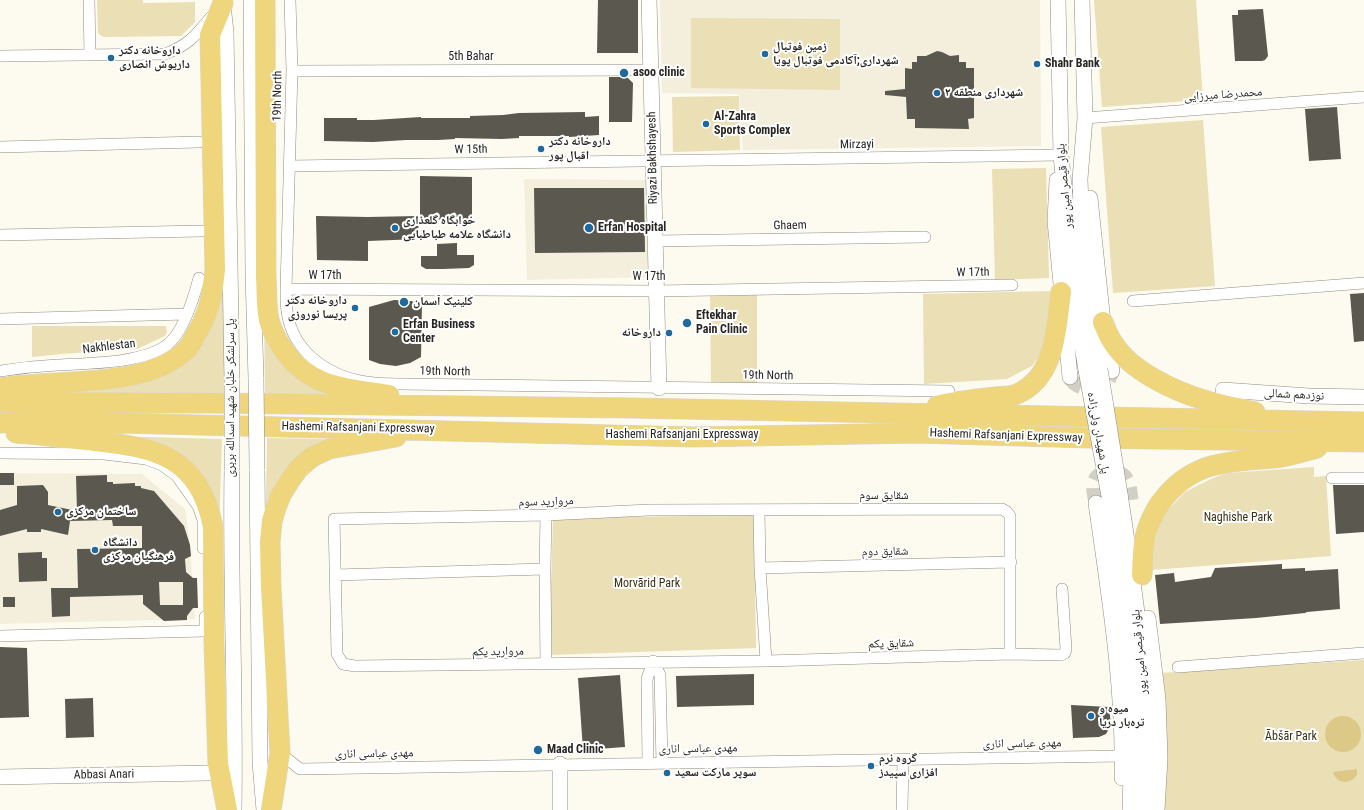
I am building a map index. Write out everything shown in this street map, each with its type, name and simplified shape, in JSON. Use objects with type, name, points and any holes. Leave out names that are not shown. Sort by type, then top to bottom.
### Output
[{"type":"highway","points":[[265,0],[266,277],[269,318],[275,336],[292,362],[315,379],[331,385],[347,389],[462,406]]},
{"type":"highway","points":[[0,388],[109,379],[154,370],[178,356],[188,348],[199,330],[211,302],[215,270],[210,35],[223,1]]},
{"type":"highway","points":[[909,414],[952,402],[1016,394],[1032,384],[1042,373],[1052,351],[1061,292]]},
{"type":"highway","points":[[1103,322],[1113,344],[1121,353],[1136,366],[1174,388],[1204,400],[1292,421]]},
{"type":"highway","name":"Hashemi Rafsanjani Expressway","points":[[0,402],[638,408],[1364,422]]},
{"type":"highway","name":"Hashemi Rafsanjani Expressway","points":[[0,423],[27,421],[117,422],[694,437],[918,433],[1088,438],[1364,442]]},
{"type":"highway","points":[[271,810],[280,753],[271,594],[270,542],[272,521],[280,495],[299,468],[312,458],[328,449],[438,430]]},
{"type":"highway","points":[[0,431],[117,444],[148,449],[164,455],[180,465],[191,476],[201,491],[209,509],[213,527],[214,642],[218,764],[227,810]]},
{"type":"highway","points":[[1142,575],[1144,542],[1147,529],[1159,504],[1187,477],[1201,469],[1219,464],[1284,456],[1342,441]]},
{"type":"main road","name":"پل سرلشکر خلبان شهید اسدالله بربری","points":[[252,0],[253,259],[256,379],[260,762],[264,810]]},
{"type":"main road","name":"Riyazi Bakhshayesh","points":[[649,0],[659,388]]},
{"type":"main road","name":"بلوار قیصر امین پور","points":[[1058,0],[1061,155],[1076,310],[1099,370]]},
{"type":"main road","name":"بلوار قیصر امین پور","points":[[1082,0],[1085,118],[1080,179],[1083,253],[1099,370]]},
{"type":"main road","name":"پل سرلشکر خلبان شهید اسدالله بربری","points":[[223,1],[226,32],[232,380],[231,537],[235,763],[234,810]]},
{"type":"main road","points":[[1082,150],[1089,190],[1103,322],[1099,370]]},
{"type":"main road","points":[[1061,155],[1056,186],[1055,221],[1070,377]]},
{"type":"main road","name":"پل شهیدان ولی‌زاده","points":[[1099,370],[1114,498]]},
{"type":"main road","name":"نوزدهم شمالی","points":[[1224,390],[1309,396],[1364,397]]},
{"type":"main road","name":"بلوار قیصر امین پور","points":[[1114,498],[1130,646],[1133,711],[1130,810]]},
{"type":"main road","name":"بلوار قیصر امین پور","points":[[1114,498],[1133,577],[1144,679],[1146,735],[1142,810]]},
{"type":"main road","points":[[1114,498],[1142,575],[1158,699],[1160,758],[1157,810]]},
{"type":"main road","points":[[1114,498],[1114,631],[1121,704],[1121,810]]},
{"type":"main road","points":[[560,764],[560,810]]},
{"type":"main road","name":"Abbasi Anari","points":[[0,777],[208,773]]},
{"type":"street","points":[[89,0],[90,55]]},
{"type":"street","name":"19th North","points":[[290,0],[292,71],[286,311],[292,332],[299,344],[308,355],[327,370],[365,382],[400,384],[949,391]]},
{"type":"street","points":[[0,56],[165,54],[185,45],[193,38],[223,1]]},
{"type":"street","name":"5th Bahar","points":[[292,71],[651,70]]},
{"type":"street","name":"محمدرضا میرزایی","points":[[1085,118],[1364,97]]},
{"type":"street","points":[[0,147],[199,142]]},
{"type":"street","name":"Mirzayi","points":[[653,161],[1061,155]]},
{"type":"street","name":"W 15th","points":[[290,166],[653,161]]},
{"type":"street","points":[[0,235],[202,232]]},
{"type":"street","name":"Ghaem","points":[[655,241],[925,237]]},
{"type":"street","name":"Nakhlestan","points":[[0,371],[56,365],[120,361],[148,354],[167,345],[178,334],[194,297],[199,278]]},
{"type":"street","points":[[1133,301],[1364,283]]},
{"type":"street","name":"W 17th","points":[[286,289],[656,290],[1012,285]]},
{"type":"street","points":[[0,319],[187,314]]},
{"type":"street","points":[[0,453],[104,454],[126,456],[162,465],[177,476],[198,506],[203,520],[205,631],[0,636]]},
{"type":"street","points":[[1332,478],[1364,478]]},
{"type":"street","name":"شقایق سوم","points":[[759,510],[1002,509],[1010,516],[1011,562]]},
{"type":"street","name":"مروارید سوم","points":[[335,575],[334,519],[546,516],[649,510],[759,510]]},
{"type":"street","points":[[759,510],[760,568],[766,661]]},
{"type":"street","points":[[546,516],[546,664]]},
{"type":"street","points":[[1010,654],[1011,562]]},
{"type":"street","name":"شقایق دوم","points":[[760,568],[1011,562]]},
{"type":"street","points":[[335,575],[545,569]]},
{"type":"street","name":"مروارید یکم","points":[[335,575],[337,654],[343,664],[355,666],[546,664],[653,661]]},
{"type":"street","name":"شقایق یکم","points":[[653,661],[766,661],[1010,654],[1061,656],[1065,653],[1066,649],[1062,589]]},
{"type":"street","points":[[1178,667],[1364,653]]},
{"type":"street","points":[[653,661],[660,675],[662,763]]},
{"type":"street","points":[[648,763],[647,679],[653,661]]},
{"type":"street","name":"مهدی عباسی اناری","points":[[280,753],[300,768],[1122,756]]},
{"type":"street","points":[[902,810],[903,759]]},
{"type":"shaded area","points":[[660,0],[1040,0],[1041,146],[743,150],[739,94],[662,93]]},
{"type":"shaded area","name":"Erfan Hospital","points":[[524,179],[651,180],[652,277],[527,280]]},
{"type":"shaded area","name":"دانشگاه فرهنگیان مرکزی","points":[[0,473],[142,474],[185,509],[190,545],[195,619],[0,624]]},
{"type":"shaded area","points":[[1347,716],[1356,721],[1360,727],[1360,741],[1356,747],[1347,752],[1339,752],[1330,747],[1326,741],[1325,730],[1330,721],[1336,717]]},
{"type":"shaded area","points":[[1357,769],[1357,775],[1347,782],[1337,779],[1333,772]]},
{"type":"green space","points":[[97,0],[143,0],[143,3],[195,2],[195,22],[181,36],[103,37],[98,33]]},
{"type":"green space","points":[[1094,0],[1196,0],[1203,100],[1102,107]]},
{"type":"green space","name":"زمین فوتبال شهرداری;آکادمی فوتبال پویا","points":[[691,18],[840,19],[840,90],[691,88]]},
{"type":"green space","name":"Al-Zahra Sports Complex","points":[[739,96],[740,150],[673,152],[672,97]]},
{"type":"green space","points":[[1203,120],[1215,286],[1113,293],[1101,127]]},
{"type":"green space","points":[[1046,168],[1049,278],[995,280],[992,169]]},
{"type":"green space","points":[[224,281],[225,394],[17,392],[160,375]]},
{"type":"green space","points":[[1051,291],[1048,322],[1040,355],[1032,366],[1007,379],[924,384],[923,294]]},
{"type":"green space","points":[[757,295],[757,383],[711,383],[710,296]]},
{"type":"green space","points":[[264,316],[277,349],[373,396],[265,394]]},
{"type":"green space","points":[[32,326],[166,326],[167,332],[165,336],[137,349],[32,357]]},
{"type":"green space","points":[[72,435],[222,439],[219,531],[200,482]]},
{"type":"green space","points":[[267,438],[371,440],[316,451],[265,545]]},
{"type":"green space","name":"Naghishe Park","points":[[1314,467],[1314,477],[1326,476],[1331,556],[1152,570],[1154,545],[1160,523],[1166,512],[1185,492],[1213,478],[1227,473]]},
{"type":"green space","name":"Morvārid Park","points":[[754,515],[756,648],[549,655],[553,518]]},
{"type":"green space","name":"Ābšār Park","points":[[1364,660],[1364,810],[1162,810],[1160,673]]},
{"type":"building","points":[[598,0],[638,0],[638,53],[597,53]]},
{"type":"building","points":[[1263,9],[1268,56],[1262,61],[1235,61],[1232,15],[1238,15],[1238,10]]},
{"type":"building","name":"شهرداری منطقه ۲","points":[[937,51],[950,56],[959,55],[959,62],[966,62],[966,68],[974,68],[974,118],[968,119],[969,129],[915,128],[915,119],[907,119],[906,97],[885,95],[885,91],[905,89],[905,68],[912,69],[912,62],[917,62],[917,56],[926,56]]},
{"type":"building","points":[[609,77],[627,77],[633,83],[632,122],[609,122]]},
{"type":"building","points":[[1337,107],[1341,159],[1309,161],[1305,109]]},
{"type":"building","points":[[585,112],[585,117],[599,116],[599,135],[569,137],[519,136],[519,138],[502,139],[455,138],[373,142],[324,141],[324,118],[357,118],[357,120],[374,120],[421,117],[470,118],[470,116],[519,113]]},
{"type":"building","points":[[420,176],[472,177],[472,220],[420,219]]},
{"type":"building","points":[[534,188],[644,188],[645,252],[535,253]]},
{"type":"building","points":[[316,216],[418,216],[419,239],[368,241],[368,261],[317,260]]},
{"type":"building","points":[[457,243],[457,255],[474,255],[474,265],[469,268],[443,269],[426,269],[421,266],[421,256],[437,256],[437,244]]},
{"type":"building","points":[[1364,293],[1364,341],[1354,342],[1350,294]]},
{"type":"building","name":"Erfan Business Center","points":[[394,300],[411,301],[422,304],[421,357],[410,363],[396,366],[380,364],[369,360],[369,307]]},
{"type":"building","points":[[0,473],[14,473],[14,485],[0,485]]},
{"type":"building","points":[[107,475],[107,482],[113,482],[113,484],[135,483],[135,486],[141,486],[141,488],[154,491],[184,526],[190,545],[191,556],[185,559],[186,572],[193,578],[197,578],[198,608],[193,608],[187,616],[187,620],[164,621],[143,604],[143,595],[70,597],[70,616],[52,617],[51,588],[78,588],[77,549],[142,548],[142,526],[113,526],[112,520],[70,521],[68,535],[41,529],[41,532],[27,532],[27,529],[0,536],[0,510],[17,505],[17,486],[43,485],[48,492],[48,505],[77,511],[76,476]],"holes":[[[159,582],[183,582],[183,605],[160,605]]]},
{"type":"building","points":[[1333,485],[1364,485],[1364,532],[1336,534]]},
{"type":"building","points":[[42,552],[42,558],[47,558],[47,581],[19,582],[18,553]]},
{"type":"building","points":[[1282,564],[1282,569],[1305,568],[1305,571],[1338,569],[1340,609],[1256,618],[1160,624],[1155,575],[1174,573],[1175,582],[1211,577],[1215,568]]},
{"type":"building","points":[[3,597],[15,597],[15,607],[3,607]]},
{"type":"building","points":[[0,647],[27,648],[29,717],[0,718]]},
{"type":"building","points":[[754,674],[754,705],[677,707],[676,676]]},
{"type":"building","points":[[620,675],[625,747],[583,750],[578,678]]},
{"type":"building","points":[[93,698],[94,737],[66,738],[65,699]]},
{"type":"building","name":"میوه و تره‌بار دریا","points":[[1071,705],[1109,707],[1111,725],[1106,734],[1099,737],[1073,738]]},
{"type":"tunnel","points":[[1070,377],[1081,387],[1092,389],[1106,383],[1112,371]]},
{"type":"tunnel","points":[[1096,503],[1094,489],[1095,480],[1098,476],[1106,472],[1116,472],[1126,478],[1131,500]]},
{"type":"place","name":"زمین فوتبال شهرداری;آکادمی فوتبال پویا","points":[[765,54]]},
{"type":"place","name":"داروخانه دکتر داریوش انصاری","points":[[111,58]]},
{"type":"place","name":"Shahr Bank","points":[[1037,64]]},
{"type":"place","name":"asoo clinic","points":[[624,73]]},
{"type":"place","name":"شهرداری منطقه ۲","points":[[937,93]]},
{"type":"place","name":"Al-Zahra Sports Complex","points":[[706,124]]},
{"type":"place","name":"داروخانه دکتر اقبال پور","points":[[541,149]]},
{"type":"place","name":"خوابگاه گلعذاری دانشگاه علامه طباطبایی","points":[[395,228]]},
{"type":"place","name":"Erfan Hospital","points":[[589,228]]},
{"type":"place","name":"کلینیک آسمان","points":[[404,302]]},
{"type":"place","name":"داروخانه دکتر پریسا نوروزی","points":[[355,308]]},
{"type":"place","name":"Eftekhar Pain Clinic","points":[[687,323]]},
{"type":"place","name":"Erfan Business Center","points":[[395,332]]},
{"type":"place","name":"داروخانه","points":[[669,333]]},
{"type":"place","name":"ساختمان مرکزی","points":[[58,512]]},
{"type":"place","name":"دانشگاه فرهنگیان مرکزی","points":[[95,550]]},
{"type":"place","name":"میوه و تره‌بار دریا","points":[[1091,716]]},
{"type":"place","name":"Maad Clinic","points":[[538,750]]},
{"type":"place","name":"گروه نرم افزاری سپیدز","points":[[871,766]]},
{"type":"place","name":"سوپر مارکت سعید","points":[[667,773]]}]
